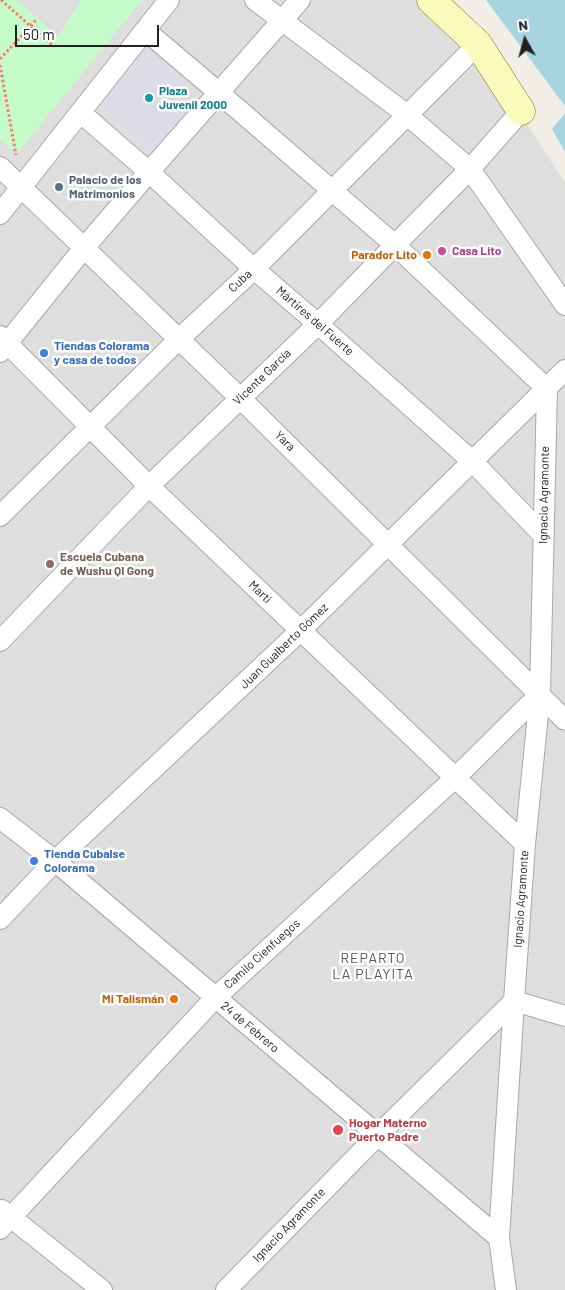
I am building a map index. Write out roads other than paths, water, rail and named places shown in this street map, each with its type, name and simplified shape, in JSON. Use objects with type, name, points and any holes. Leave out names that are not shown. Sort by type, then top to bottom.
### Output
[{"type":"street","points":[[0,214],[170,0]]},
{"type":"street","points":[[255,0],[406,114],[470,169],[565,304]]},
{"type":"street","points":[[2,344],[218,92],[300,0]]},
{"type":"street","points":[[431,0],[478,44],[521,111]]},
{"type":"street","points":[[145,30],[395,245],[546,389]]},
{"type":"street","name":"Cuba","points":[[0,516],[178,340],[254,269],[406,114],[478,44]]},
{"type":"street","name":"Vicente García","points":[[0,641],[149,486],[318,324],[470,169],[521,111]]},
{"type":"street","name":"Mártires del Fuerte","points":[[81,113],[149,172],[254,269],[472,461],[543,535]]},
{"type":"street","name":"Yara","points":[[0,167],[240,398],[565,720]]},
{"type":"street","name":"Martí","points":[[2,344],[91,427],[149,486],[300,631],[525,844]]},
{"type":"street","name":"Juan Gualberto Gómez","points":[[0,919],[55,862],[300,631],[565,370]]},
{"type":"street","name":"Ignacio Agramonte","points":[[226,1290],[378,1135],[514,1001],[525,844],[540,694],[546,389]]},
{"type":"street","name":"Camilo Cienfuegos","points":[[4,1218],[215,998],[455,778],[540,694]]},
{"type":"street","name":"24 de Febrero","points":[[0,818],[55,862],[499,1238]]},
{"type":"street","points":[[506,1290],[499,1238],[514,1001],[565,1016]]},
{"type":"street","points":[[4,1218],[102,1290]]},
{"type":"water","points":[[486,0],[565,0],[565,106]]},
{"type":"water","points":[[565,113],[565,152],[552,129]]},
{"type":"place","name":"Plaza Juvenil 2000","points":[[149,98]]},
{"type":"place","name":"Palacio de los Matrimonios","points":[[59,187]]},
{"type":"place","name":"Casa Lito","points":[[442,251]]},
{"type":"place","name":"Parador Lito","points":[[427,255]]},
{"type":"place","name":"Tiendas Colorama y casa de todos","points":[[44,353]]},
{"type":"place","name":"Escuela Cubana de Wushu QI Gong","points":[[50,564]]},
{"type":"place","name":"Tienda Cubalse Colorama","points":[[34,861]]},
{"type":"place","name":"Mi Talismán","points":[[174,999]]},
{"type":"place","name":"Hogar Materno Puerto Padre","points":[[338,1130]]},
{"type":"district","name":"REPARTO LA PLAYITA","points":[[373,966]]}]
